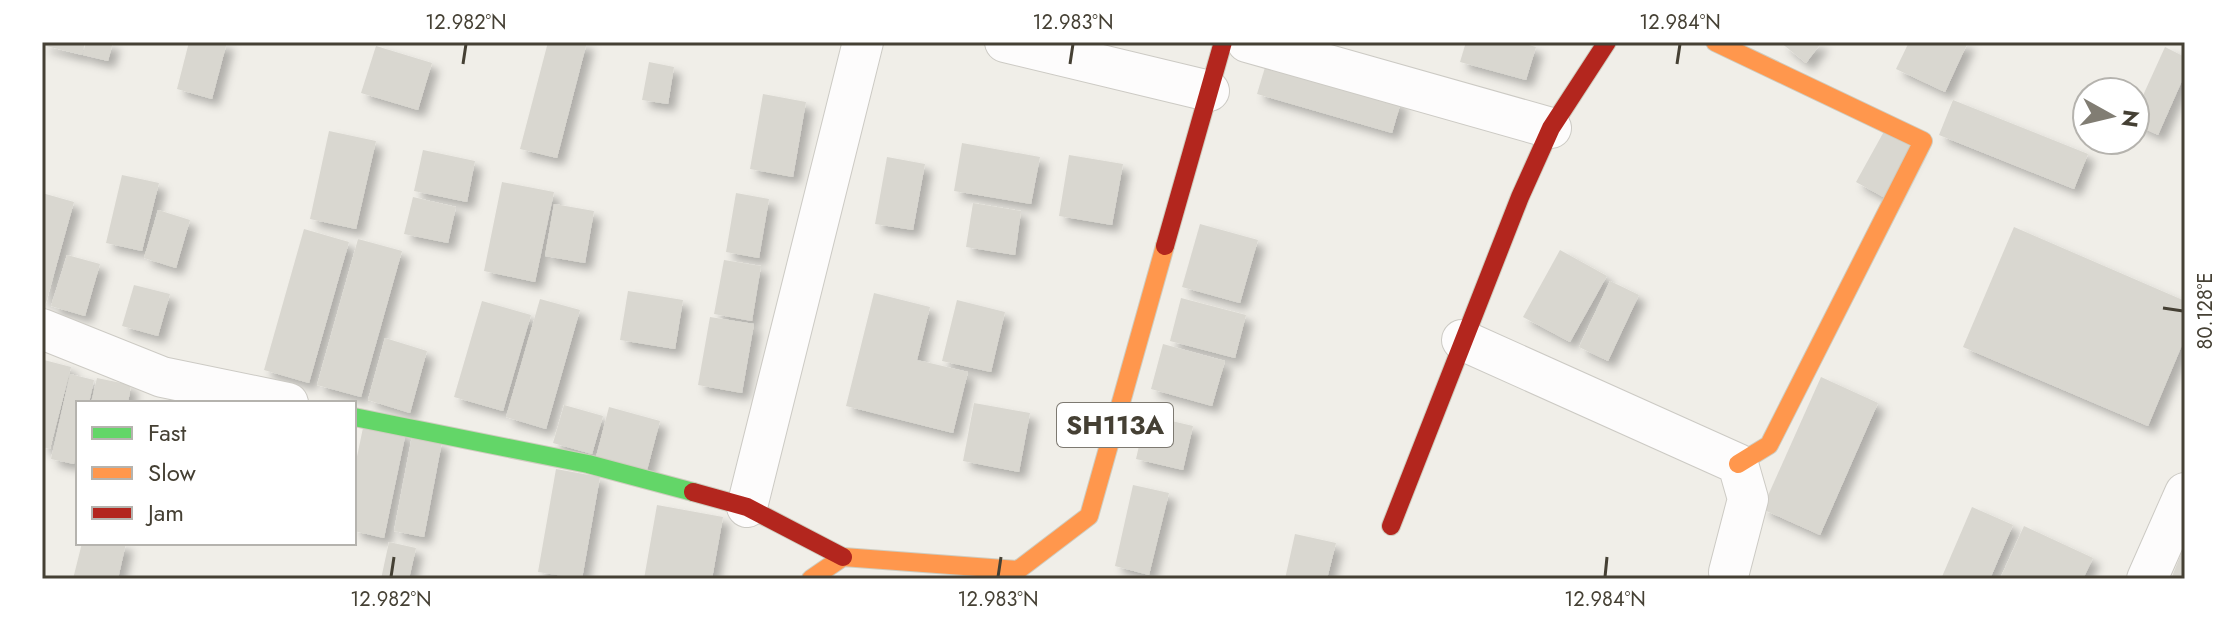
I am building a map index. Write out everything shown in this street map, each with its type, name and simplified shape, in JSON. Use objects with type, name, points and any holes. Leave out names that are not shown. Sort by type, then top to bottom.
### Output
[{"type":"street","points":[[747,507],[863,42]]},
{"type":"street","points":[[1005,42],[1209,91]]},
{"type":"street","name":"SH113A","points":[[843,557],[1034,574],[1089,516],[1223,42]]},
{"type":"street","points":[[1247,42],[1551,128]]},
{"type":"street","points":[[1391,526],[1520,197],[1551,128],[1607,42]]},
{"type":"street","points":[[1715,42],[1923,141],[1769,445],[1738,464]]},
{"type":"street","points":[[42,329],[162,377],[278,401]]},
{"type":"street","points":[[1462,340],[1738,464],[1748,499],[1734,577]]},
{"type":"street","points":[[356,417],[588,464],[747,507],[843,557],[811,579]]},
{"type":"street","points":[[2147,579],[2185,493]]},
{"type":"building","points":[[42,42],[85,42],[82,55],[42,45]]},
{"type":"building","points":[[86,42],[113,42],[108,61],[83,55]]},
{"type":"building","points":[[189,42],[227,42],[212,99],[177,89]]},
{"type":"building","points":[[548,42],[587,42],[557,158],[520,149]]},
{"type":"building","points":[[1466,42],[1518,42],[1536,47],[1526,80],[1460,62]]},
{"type":"building","points":[[1780,42],[1822,42],[1806,63]]},
{"type":"building","points":[[1909,42],[1968,42],[1945,92],[1896,69]]},
{"type":"building","points":[[376,46],[432,63],[418,110],[361,93]]},
{"type":"building","points":[[2165,47],[2185,57],[2185,74],[2158,135],[2151,132],[2151,78]]},
{"type":"building","points":[[649,62],[674,67],[668,104],[642,100]]},
{"type":"building","points":[[1266,64],[1401,102],[1392,133],[1257,94]]},
{"type":"building","points":[[763,94],[806,102],[793,177],[750,169]]},
{"type":"building","points":[[1953,100],[2071,147],[2071,156],[2087,156],[2074,189],[1939,135]]},
{"type":"building","points":[[1887,126],[1917,142],[1887,199],[1856,182]]},
{"type":"building","points":[[329,131],[376,141],[356,229],[310,219]]},
{"type":"building","points":[[962,143],[1040,157],[1031,204],[954,191]]},
{"type":"building","points":[[423,150],[475,161],[467,202],[414,191]]},
{"type":"building","points":[[1069,155],[1123,164],[1112,225],[1059,216]]},
{"type":"building","points":[[887,157],[925,164],[913,230],[875,224]]},
{"type":"building","points":[[122,175],[159,183],[142,251],[106,243]]},
{"type":"building","points":[[502,182],[554,192],[535,282],[484,271]]},
{"type":"building","points":[[42,193],[74,202],[46,303],[42,301]]},
{"type":"building","points":[[736,193],[769,199],[759,258],[726,252]]},
{"type":"building","points":[[413,197],[456,207],[448,243],[404,234]]},
{"type":"building","points":[[973,203],[1021,211],[1015,255],[966,247]]},
{"type":"building","points":[[554,204],[594,211],[585,263],[545,256]]},
{"type":"building","points":[[158,210],[190,220],[176,268],[144,258]]},
{"type":"building","points":[[1200,224],[1258,240],[1240,303],[1182,287]]},
{"type":"building","points":[[2014,227],[2185,301],[2185,338],[2148,426],[1963,347]]},
{"type":"building","points":[[304,229],[349,242],[309,383],[264,370]]},
{"type":"building","points":[[358,239],[402,251],[361,397],[317,385]]},
{"type":"building","points":[[1560,250],[1607,276],[1570,342],[1523,317]]},
{"type":"building","points":[[67,255],[100,264],[85,316],[51,306]]},
{"type":"building","points":[[724,260],[761,266],[752,321],[714,314]]},
{"type":"building","points":[[1610,281],[1639,295],[1608,361],[1579,347]]},
{"type":"building","points":[[134,285],[170,294],[158,336],[122,326]]},
{"type":"building","points":[[628,291],[683,300],[675,349],[620,340]]},
{"type":"building","points":[[874,293],[930,307],[917,360],[968,372],[953,433],[846,406]]},
{"type":"building","points":[[1181,298],[1246,315],[1235,358],[1170,341]]},
{"type":"building","points":[[540,299],[580,310],[546,429],[506,417]]},
{"type":"building","points":[[957,300],[1005,312],[991,372],[942,361]]},
{"type":"building","points":[[482,301],[531,315],[503,411],[454,397]]},
{"type":"building","points":[[710,317],[754,324],[742,393],[698,385]]},
{"type":"building","points":[[385,338],[427,351],[410,413],[368,400]]},
{"type":"building","points":[[1163,344],[1225,361],[1212,406],[1151,389]]},
{"type":"building","points":[[44,360],[71,367],[50,449],[42,447]]},
{"type":"building","points":[[70,374],[94,380],[89,401],[76,401],[74,464],[51,459]]},
{"type":"building","points":[[1821,377],[1878,403],[1820,535],[1762,509]]},
{"type":"building","points":[[97,378],[131,385],[128,401],[91,401]]},
{"type":"building","points":[[974,403],[1030,413],[1019,472],[963,461]]},
{"type":"building","points":[[564,405],[603,416],[592,454],[553,443]]},
{"type":"building","points":[[609,407],[660,421],[646,474],[595,461]]},
{"type":"building","points":[[1146,415],[1193,426],[1183,470],[1136,459]]},
{"type":"building","points":[[364,423],[406,432],[384,538],[356,531],[356,461]]},
{"type":"building","points":[[412,436],[442,442],[424,537],[394,531]]},
{"type":"building","points":[[556,469],[600,477],[582,579],[538,572]]},
{"type":"building","points":[[1133,485],[1169,493],[1149,575],[1115,566]]},
{"type":"building","points":[[657,505],[723,517],[712,579],[644,579]]},
{"type":"building","points":[[1972,507],[2013,525],[1990,579],[1941,579]]},
{"type":"building","points":[[2024,526],[2093,558],[2083,579],[2000,579]]},
{"type":"building","points":[[1295,534],[1336,543],[1327,579],[1285,579]]},
{"type":"building","points":[[389,542],[416,548],[409,579],[381,579]]},
{"type":"building","points":[[2185,544],[2185,579],[2171,579]]},
{"type":"building","points":[[82,545],[126,545],[118,579],[73,579]]},
{"type":"traffic: fast","points":[[356,417],[588,464],[693,492]]},
{"type":"traffic: slow","points":[[1715,42],[1923,141],[1769,445],[1738,464]]},
{"type":"traffic: slow","points":[[811,579],[843,557],[1018,570],[1089,516],[1165,246]]},
{"type":"traffic: jam","points":[[1165,246],[1223,42]]},
{"type":"traffic: jam","points":[[1391,526],[1520,197],[1551,128],[1607,42]]},
{"type":"traffic: jam","points":[[693,492],[747,507],[843,557]]}]
